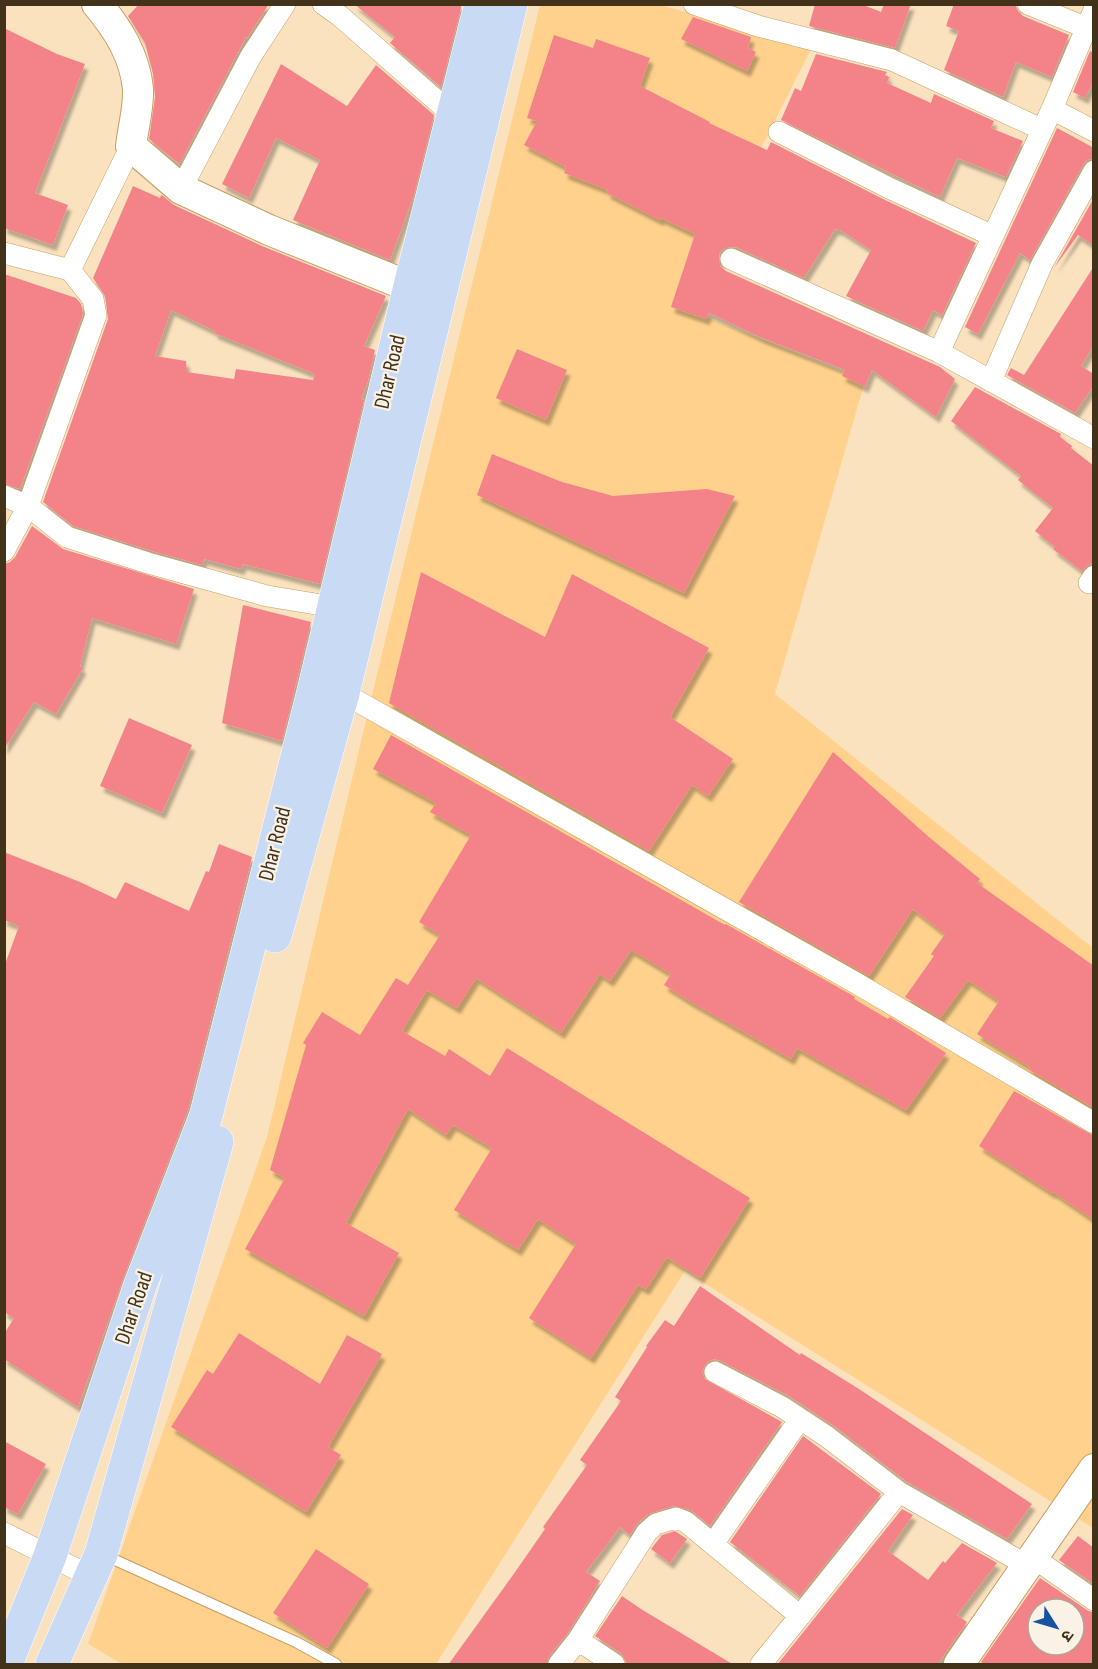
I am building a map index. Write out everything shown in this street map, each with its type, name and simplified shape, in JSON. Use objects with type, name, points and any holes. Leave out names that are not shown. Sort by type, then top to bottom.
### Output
[{"type":"main road","name":"Dhar Road","points":[[52,1665],[96,1565],[343,693],[424,292],[454,116],[481,4]]},
{"type":"main road","name":"Dhar Road","points":[[6,1665],[50,1556],[140,1286],[206,1116],[334,607],[424,292],[511,4]]},
{"type":"street","points":[[70,270],[131,146],[138,90],[130,53],[109,18],[97,4]]},
{"type":"street","points":[[181,189],[251,57],[285,4]]},
{"type":"street","points":[[323,4],[340,16],[454,116]]},
{"type":"street","points":[[694,4],[758,26],[892,60],[1041,129]]},
{"type":"street","points":[[939,352],[1052,109],[1090,19],[1028,4]]},
{"type":"street","points":[[1052,109],[1094,131]]},
{"type":"street","points":[[779,132],[889,188],[993,236]]},
{"type":"street","points":[[131,146],[181,189],[269,230],[424,292]]},
{"type":"street","points":[[991,381],[1042,264],[1094,171]]},
{"type":"street","points":[[4,253],[70,270],[93,299],[96,315],[28,506],[4,551]]},
{"type":"street","points":[[731,260],[939,352],[1093,438]]},
{"type":"street","points":[[4,496],[28,506],[67,537],[148,563],[267,596],[334,607]]},
{"type":"street","points":[[343,693],[866,989],[1094,1123]]},
{"type":"street","points":[[715,1372],[826,1436],[898,1492],[1031,1562],[1094,1600]]},
{"type":"street","points":[[713,1544],[800,1419]]},
{"type":"street","points":[[958,1665],[1094,1468]]},
{"type":"street","points":[[770,1661],[800,1616],[898,1492]]},
{"type":"street","points":[[559,1665],[578,1640],[647,1532],[656,1524],[676,1518],[686,1522],[800,1616]]},
{"type":"street","points":[[4,1533],[50,1556],[96,1565]]},
{"type":"street","points":[[578,1640],[614,1665]]},
{"type":"lane","points":[[96,1565],[296,1642],[336,1665]]},
{"type":"shaded area","points":[[540,5],[661,5],[811,49],[681,307],[865,381],[775,694],[1093,948],[1093,1528],[685,1271],[436,1664],[122,1664],[88,1644],[267,1137]]},
{"type":"building","points":[[139,4],[269,4],[246,37],[180,163],[149,139],[155,97],[153,74],[145,43],[128,16]]},
{"type":"building","points":[[354,4],[462,4],[441,87],[390,43],[395,37]]},
{"type":"building","points":[[815,4],[861,4],[881,12],[884,4],[911,4],[895,48],[809,26]]},
{"type":"building","points":[[954,4],[1015,4],[1023,16],[1069,35],[1052,77],[1016,62],[1003,97],[944,70],[959,31],[946,26]]},
{"type":"building","points":[[693,17],[751,37],[748,48],[756,52],[747,71],[681,39]]},
{"type":"building","points":[[4,28],[57,54],[85,64],[35,193],[68,205],[53,245],[4,228]]},
{"type":"building","points":[[554,35],[593,48],[596,39],[650,58],[640,86],[709,123],[767,150],[771,142],[976,243],[942,315],[933,310],[923,331],[846,296],[871,250],[840,230],[835,229],[804,278],[736,247],[724,248],[719,254],[720,266],[726,271],[940,367],[955,379],[936,417],[872,370],[865,387],[842,376],[845,370],[762,338],[709,313],[706,319],[671,307],[695,234],[661,218],[660,220],[607,193],[608,190],[564,173],[566,167],[524,145],[537,121],[527,118]]},
{"type":"building","points":[[1090,51],[1094,53],[1094,81],[1085,98],[1073,92]]},
{"type":"building","points":[[816,54],[887,72],[885,75],[889,77],[887,83],[931,103],[934,94],[994,121],[991,128],[1023,141],[1006,177],[957,158],[940,197],[781,120],[795,88],[801,91]]},
{"type":"building","points":[[281,64],[347,106],[376,65],[434,115],[414,195],[390,260],[293,220],[320,160],[276,138],[249,198],[222,184]]},
{"type":"building","points":[[1057,128],[1094,148],[1094,158],[1087,160],[1083,165],[1030,260],[1020,253],[978,334],[965,327]]},
{"type":"building","points":[[133,186],[160,198],[161,195],[174,205],[262,246],[386,296],[364,346],[375,350],[361,399],[364,400],[320,584],[243,564],[241,569],[204,559],[202,565],[152,551],[73,526],[43,502],[108,319],[105,296],[93,278]],"holes":[[[171,310],[215,331],[214,333],[315,374],[313,380],[236,369],[234,379],[187,372],[186,361],[155,356]]]},
{"type":"building","points":[[1094,198],[1094,246],[1078,235],[1054,268]]},
{"type":"building","points":[[1094,266],[1094,345],[1081,366],[1094,374],[1094,385],[1075,413],[1007,375],[1011,368],[1024,375]]},
{"type":"building","points":[[4,274],[76,298],[81,304],[83,314],[20,489],[4,484]]},
{"type":"building","points":[[517,349],[567,370],[546,420],[496,398]]},
{"type":"building","points":[[975,387],[1061,434],[1060,437],[1072,446],[1071,448],[1094,466],[1094,564],[1088,565],[1082,571],[1053,549],[1055,547],[1035,531],[1053,508],[1018,480],[1021,476],[951,421]]},
{"type":"building","points":[[492,454],[562,482],[613,496],[707,489],[735,496],[684,593],[477,495]]},
{"type":"building","points":[[32,526],[63,549],[194,589],[176,644],[92,618],[80,666],[83,668],[56,714],[34,702],[4,749],[4,564],[15,557]]},
{"type":"building","points":[[421,572],[545,637],[572,574],[709,648],[670,717],[733,759],[708,796],[692,785],[649,851],[389,703]]},
{"type":"building","points":[[243,605],[311,622],[282,741],[222,723]]},
{"type":"building","points":[[129,718],[192,745],[162,813],[100,786]]},
{"type":"building","points":[[391,735],[850,994],[855,997],[854,999],[888,1019],[890,1017],[946,1053],[906,1110],[797,1048],[791,1059],[691,1002],[664,985],[671,974],[631,950],[610,981],[600,974],[561,1033],[476,978],[457,1008],[427,990],[402,1031],[445,1056],[449,1049],[490,1076],[507,1048],[750,1198],[700,1278],[667,1257],[646,1289],[638,1285],[591,1358],[529,1318],[576,1244],[538,1219],[518,1250],[454,1210],[492,1148],[453,1125],[446,1135],[408,1109],[346,1223],[399,1253],[364,1316],[245,1249],[285,1178],[270,1170],[306,1045],[303,1043],[322,1012],[360,1035],[396,978],[408,985],[440,935],[419,922],[471,835],[430,812],[436,803],[373,769]]},
{"type":"building","points":[[833,752],[980,879],[977,883],[1094,966],[1094,1108],[1028,1069],[1030,1067],[977,1034],[999,1001],[968,980],[940,1018],[905,997],[934,956],[931,954],[945,934],[913,909],[869,976],[739,902]]},
{"type":"building","points":[[219,844],[252,857],[188,1110],[123,1279],[78,1407],[4,1359],[4,1334],[14,1318],[4,1312],[4,967],[19,926],[4,920],[4,852],[116,899],[125,882],[189,911],[206,871],[209,872]]},
{"type":"building","points":[[1014,1091],[1094,1136],[1094,1220],[979,1146]]},
{"type":"building","points":[[700,1286],[800,1355],[801,1353],[859,1389],[1032,1504],[1007,1539],[906,1481],[834,1426],[789,1396],[714,1359],[704,1367],[702,1373],[705,1379],[782,1422],[710,1526],[691,1510],[673,1506],[648,1514],[630,1535],[620,1527],[586,1572],[600,1581],[568,1633],[549,1656],[547,1665],[448,1665],[545,1529],[543,1527],[587,1465],[580,1460],[621,1401],[615,1397],[646,1346],[665,1320],[674,1326]]},
{"type":"building","points":[[239,1333],[320,1384],[347,1335],[382,1354],[328,1447],[341,1455],[306,1512],[171,1427],[207,1370],[213,1374]]},
{"type":"building","points":[[803,1436],[881,1494],[800,1596],[730,1542]]},
{"type":"building","points":[[4,1441],[46,1464],[18,1514],[4,1507]]},
{"type":"building","points":[[902,1509],[913,1515],[888,1551],[928,1580],[943,1561],[945,1563],[962,1543],[997,1563],[957,1615],[967,1622],[937,1665],[777,1665]]},
{"type":"building","points":[[675,1531],[687,1539],[670,1563],[651,1549],[662,1535]]},
{"type":"building","points":[[1078,1536],[1094,1548],[1094,1584],[1059,1560]]},
{"type":"building","points":[[316,1549],[369,1584],[327,1648],[273,1613]]},
{"type":"building","points":[[1040,1578],[1068,1597],[1027,1597]]},
{"type":"building","points":[[622,1596],[734,1665],[627,1665],[622,1654],[595,1636]]},
{"type":"building","points":[[1026,1598],[1026,1657],[1086,1657],[1086,1609],[1094,1613],[1094,1665],[985,1665],[981,1662]]}]
